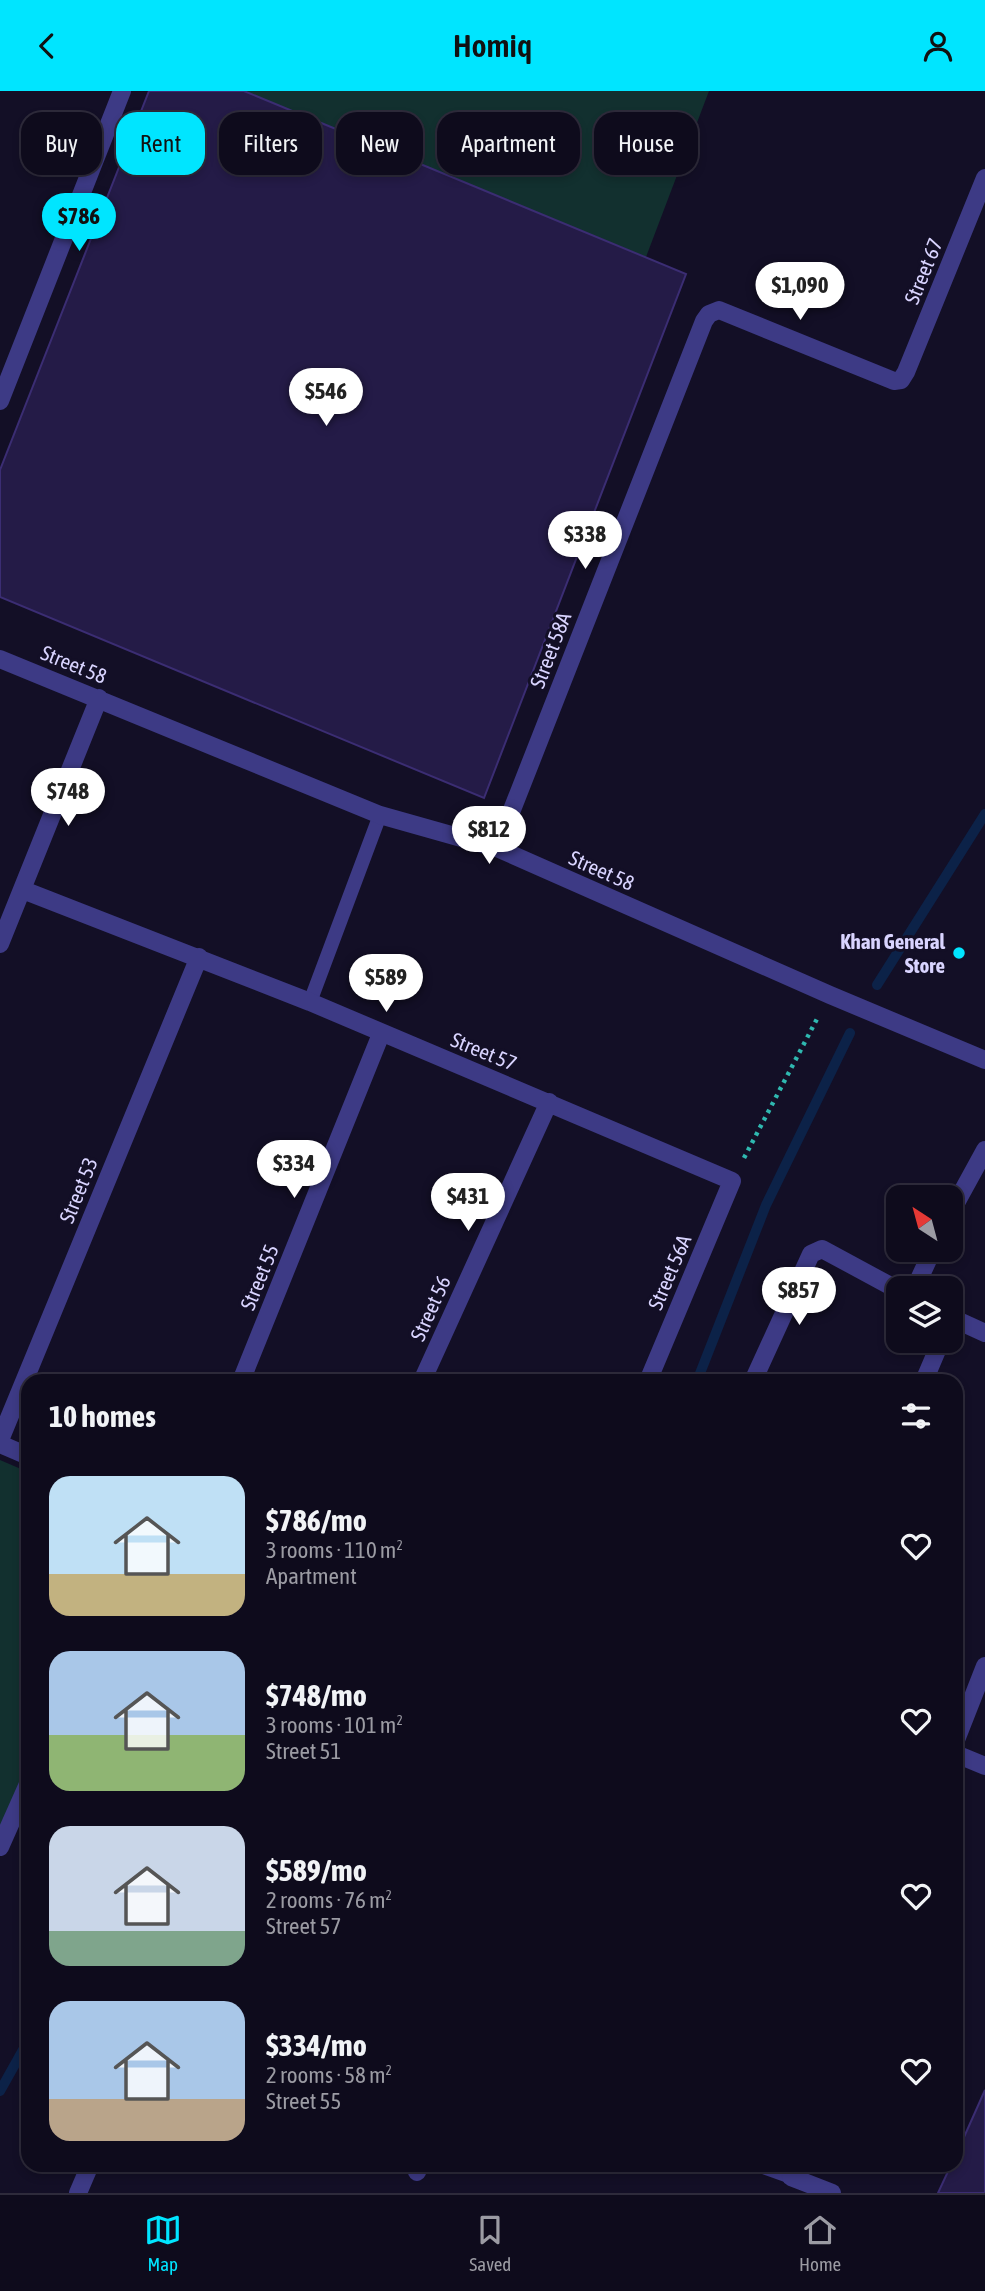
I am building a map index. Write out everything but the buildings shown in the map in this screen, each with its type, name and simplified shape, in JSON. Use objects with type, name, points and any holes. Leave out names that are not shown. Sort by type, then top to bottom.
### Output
[{"type":"street","points":[[0,401],[122,91]]},
{"type":"street","name":"Street 67","points":[[709,314],[719,310],[894,381],[901,380],[985,178]]},
{"type":"street","name":"Street 58A","points":[[497,848],[709,314]]},
{"type":"street","name":"Street 58","points":[[0,659],[380,815],[497,848],[830,995],[985,1060]]},
{"type":"street","points":[[0,944],[99,698]]},
{"type":"street","name":"Street 57","points":[[23,890],[310,1002],[732,1181]]},
{"type":"street","name":"Street 53","points":[[28,1374],[199,957]]},
{"type":"street","name":"Street 55","points":[[244,1374],[382,1034]]},
{"type":"street","name":"Street 56","points":[[425,1374],[549,1102]]},
{"type":"street","points":[[963,1190],[985,1150]]},
{"type":"street","name":"Street 56A","points":[[651,1374],[732,1181]]},
{"type":"street","points":[[756,1374],[811,1254],[822,1249],[886,1284]]},
{"type":"street","points":[[963,1324],[985,1333]]},
{"type":"street","points":[[927,1374],[936,1353]]},
{"type":"street","name":"Street 53","points":[[0,1442],[21,1391]]},
{"type":"street","points":[[0,1442],[21,1452]]},
{"type":"street","points":[[963,1722],[985,1666]]},
{"type":"street","points":[[963,1757],[985,1766]]},
{"type":"street","points":[[0,1847],[21,1800]]},
{"type":"street","points":[[78,2193],[87,2172]]},
{"type":"street","points":[[795,2172],[832,2193]]},
{"type":"lane","points":[[310,1002],[380,815]]},
{"type":"path","points":[[732,1181],[830,995]]},
{"type":"green space","points":[[244,91],[709,91],[698,120],[698,112],[594,112],[594,175],[677,175],[646,257],[447,175],[580,175],[580,112],[437,112],[437,171],[423,165],[423,112],[336,112],[336,129],[322,123],[322,112],[295,112]]},
{"type":"green space","points":[[0,1460],[21,1469],[21,1787],[0,1838]]},
{"type":"waterway","points":[[877,985],[985,814]]},
{"type":"waterway","points":[[700,1374],[766,1205],[850,1033]]},
{"type":"waterway","points":[[0,2091],[21,2054]]},
{"type":"place","name":"Khan General Store","points":[[959,953]]}]
